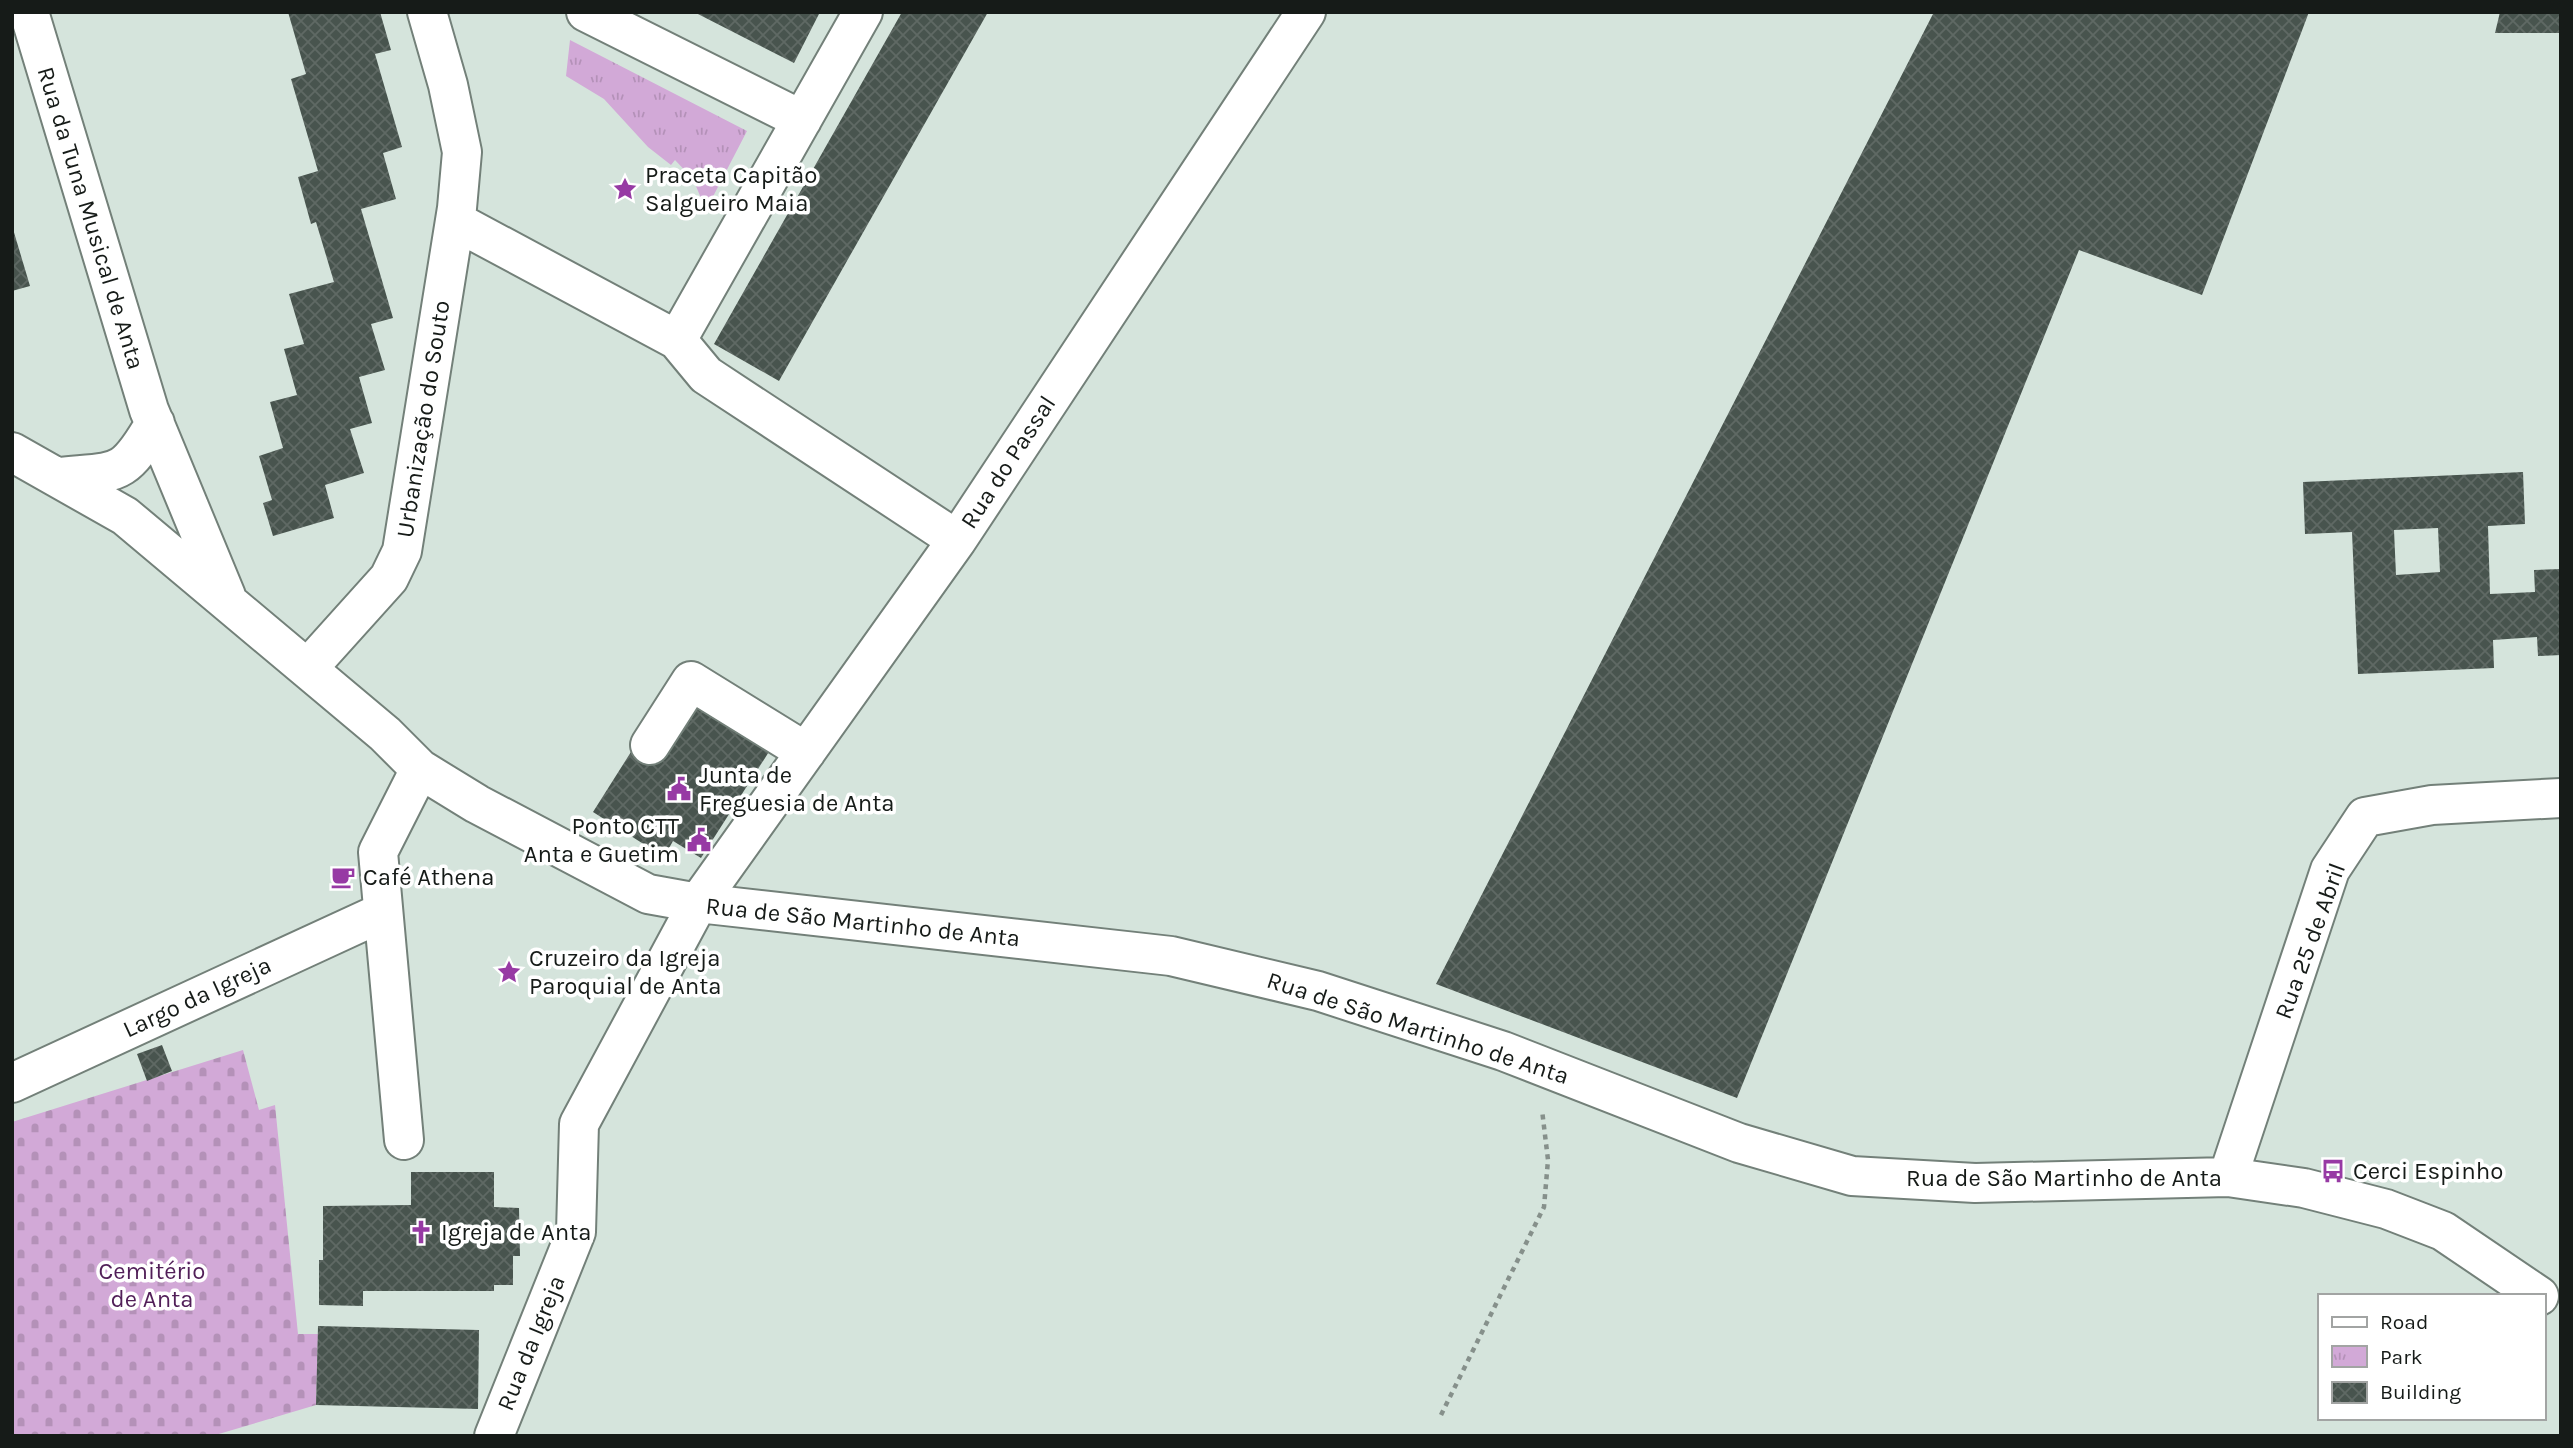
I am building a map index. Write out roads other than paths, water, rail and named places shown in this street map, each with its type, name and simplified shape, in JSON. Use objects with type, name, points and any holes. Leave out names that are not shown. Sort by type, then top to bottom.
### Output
[{"type":"street","name":"Rua da Tuna Musical de Anta","points":[[29,12],[155,423],[228,601]]},
{"type":"street","name":"Urbanização do Souto","points":[[308,668],[388,578],[402,551],[455,221],[462,152],[448,85],[427,12]]},
{"type":"street","points":[[586,12],[802,120]]},
{"type":"street","points":[[677,340],[863,12]]},
{"type":"street","name":"Rua do Passal","points":[[698,903],[957,540],[1306,12]]},
{"type":"street","points":[[455,221],[677,340],[706,375],[957,540]]},
{"type":"street","points":[[59,477],[103,473],[128,464],[155,423]]},
{"type":"street","name":"Rua de São Martinho de Anta","points":[[12,452],[125,516],[385,734],[420,769],[477,804],[648,894],[698,903],[1171,956],[1318,991],[1503,1051],[1739,1143],[1852,1176],[1975,1183],[2228,1177],[2304,1188],[2397,1213],[2443,1231],[2536,1294]]},
{"type":"street","points":[[125,516],[158,508],[178,479]]},
{"type":"street","points":[[650,745],[691,681],[806,752]]},
{"type":"street","points":[[404,1140],[378,852],[420,769]]},
{"type":"street","name":"Rua 25 de Abril","points":[[2228,1177],[2330,870],[2365,817],[2432,805],[2561,797]]},
{"type":"street","name":"Rua da Igreja","points":[[494,1436],[576,1232],[579,1124],[698,903]]},
{"type":"street","name":"Largo da Igreja","points":[[12,1083],[383,912]]},
{"type":"street","points":[[2545,1300],[2561,1311]]},
{"type":"place","name":"Praceta Capitão Salgueiro Maia","points":[[625,189]]},
{"type":"place","name":"Junta de Freguesia de Anta","points":[[679,789]]},
{"type":"place","name":"Ponto CTT Anta e Guetim","points":[[699,840]]},
{"type":"place","name":"Café Athena","points":[[343,877]]},
{"type":"place","name":"Cruzeiro da Igreja Paroquial de Anta","points":[[509,972]]},
{"type":"place","name":"Cerci Espinho","points":[[2333,1171]]},
{"type":"place","name":"Igreja de Anta","points":[[421,1232]]},
{"type":"park label","name":"Cemitério de Anta","points":[[152,1285]]}]
